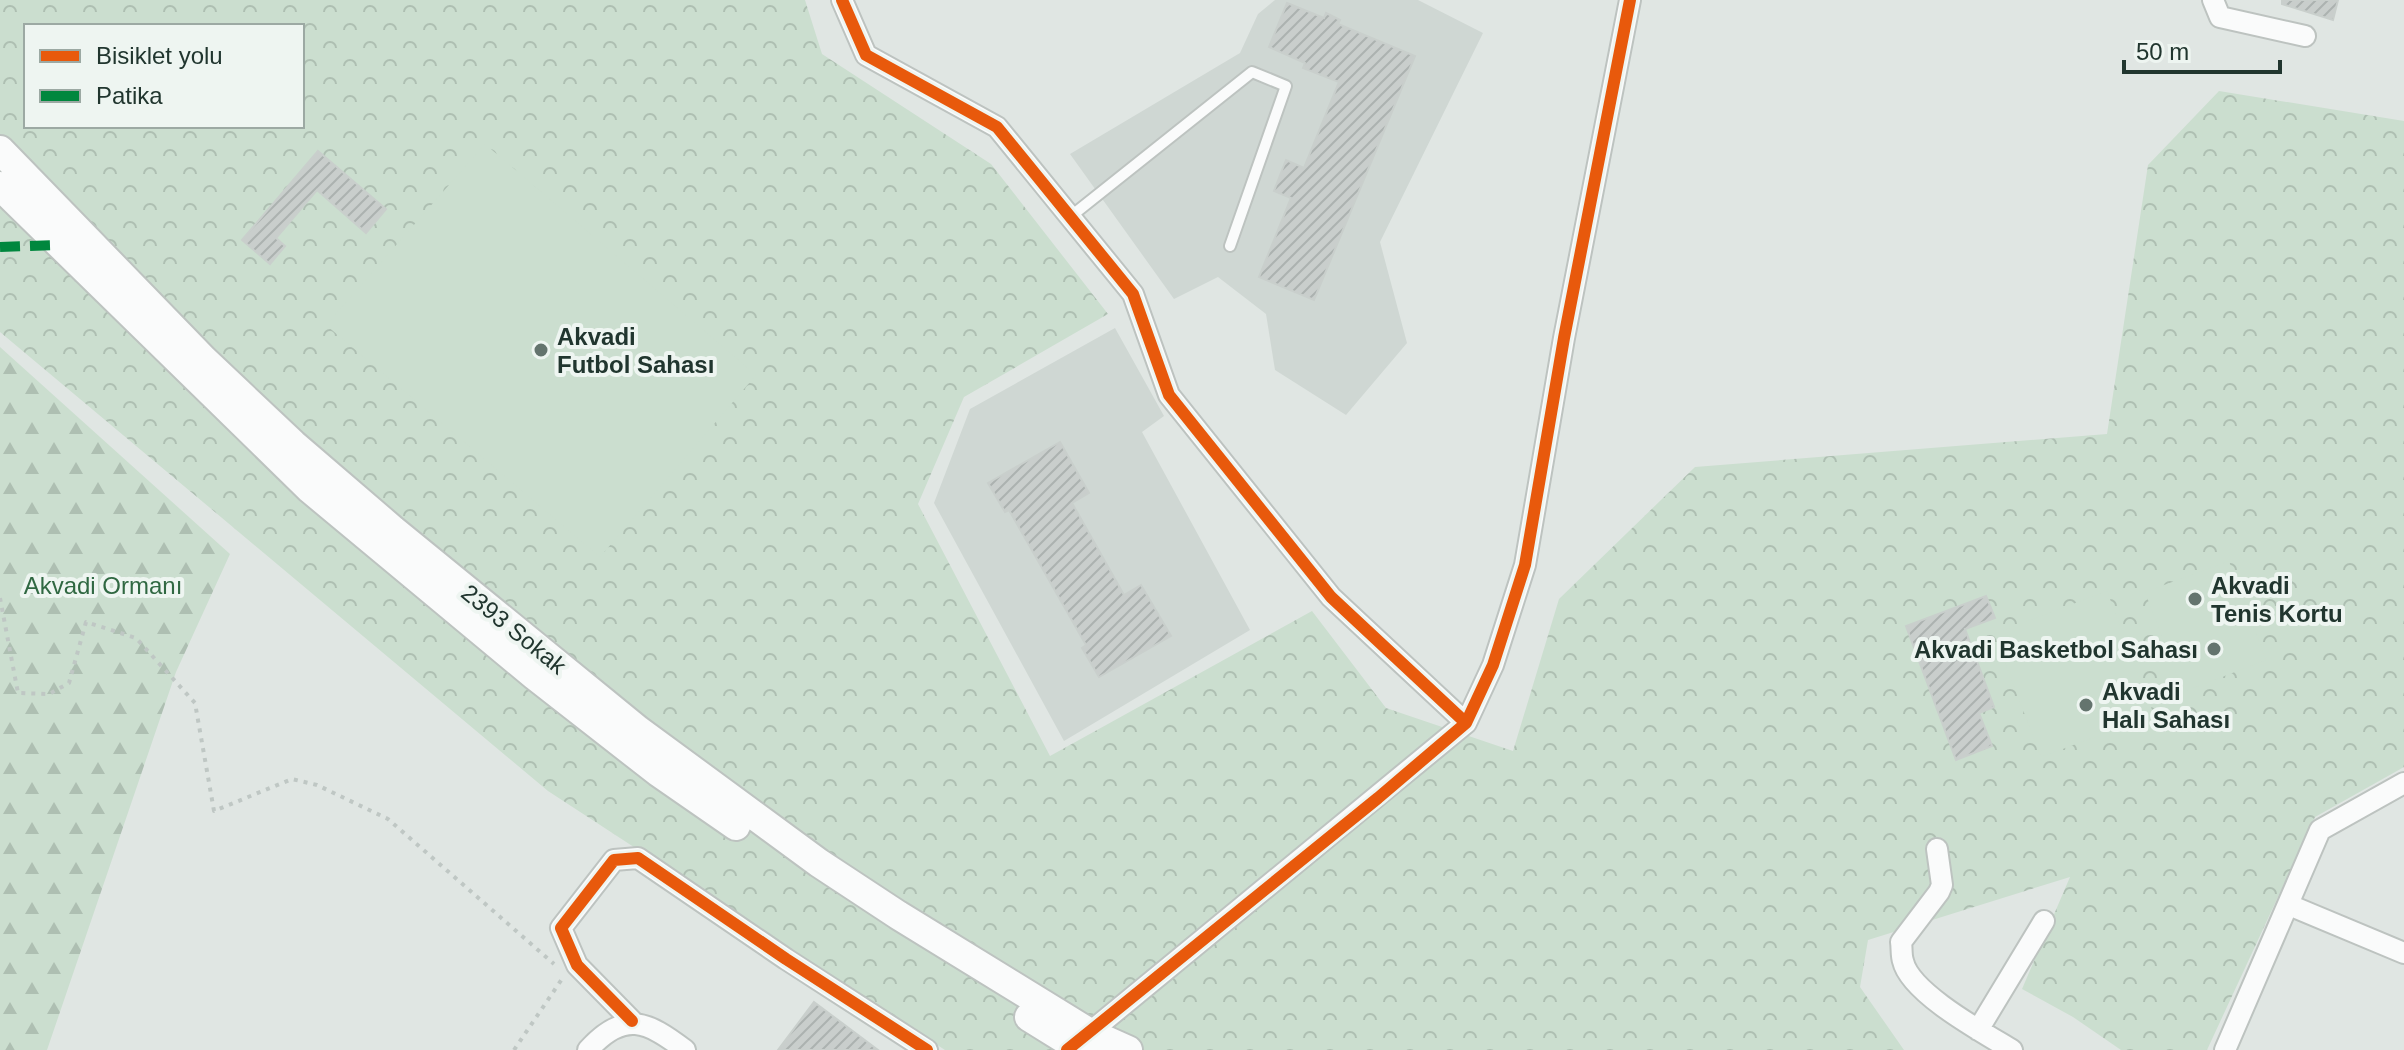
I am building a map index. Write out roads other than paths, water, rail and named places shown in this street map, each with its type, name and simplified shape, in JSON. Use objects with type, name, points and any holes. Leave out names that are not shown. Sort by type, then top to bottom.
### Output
[{"type":"main road","name":"2393 Sokak","points":[[0,150],[204,360],[293,444],[393,530],[638,730],[819,863],[898,915],[1078,1045]]},
{"type":"main road","name":"2393 Sokak","points":[[0,186],[248,432],[310,489],[535,676],[658,772],[746,834],[1078,1045]]},
{"type":"main road","points":[[1078,1045],[1128,1050]]},
{"type":"street","points":[[842,0],[866,55],[997,127],[1133,294],[1169,395],[1331,597],[1466,723]]},
{"type":"street","points":[[1078,1045],[1466,723],[1493,665],[1525,565],[1590,199],[1630,0]]},
{"type":"street","points":[[2213,0],[2220,17],[2305,36]]},
{"type":"street","points":[[2225,1050],[2320,830],[2404,783]]},
{"type":"street","points":[[1937,849],[1942,885],[1901,942],[1903,962],[1912,979],[1938,1003],[2012,1050]]},
{"type":"street","points":[[685,1050],[657,1029],[632,1021],[577,965],[561,928],[614,860],[638,858],[927,1050]]},
{"type":"street","points":[[2289,905],[2404,953]]},
{"type":"street","points":[[1978,1030],[2044,921]]},
{"type":"street","points":[[588,1050],[610,1031],[632,1021]]},
{"type":"lane","points":[[1070,217],[1252,72],[1286,86],[1230,246]]},
{"type":"place","name":"Akvadi Futbol Sahası","points":[[541,350]]},
{"type":"place","name":"Akvadi Tenis Kortu","points":[[2195,599]]},
{"type":"place","name":"Akvadi Basketbol Sahası","points":[[2214,649]]},
{"type":"place","name":"Akvadi Halı Sahası","points":[[2086,705]]},
{"type":"park label","name":"Akvadi Ormanı","points":[[103,585]]}]
